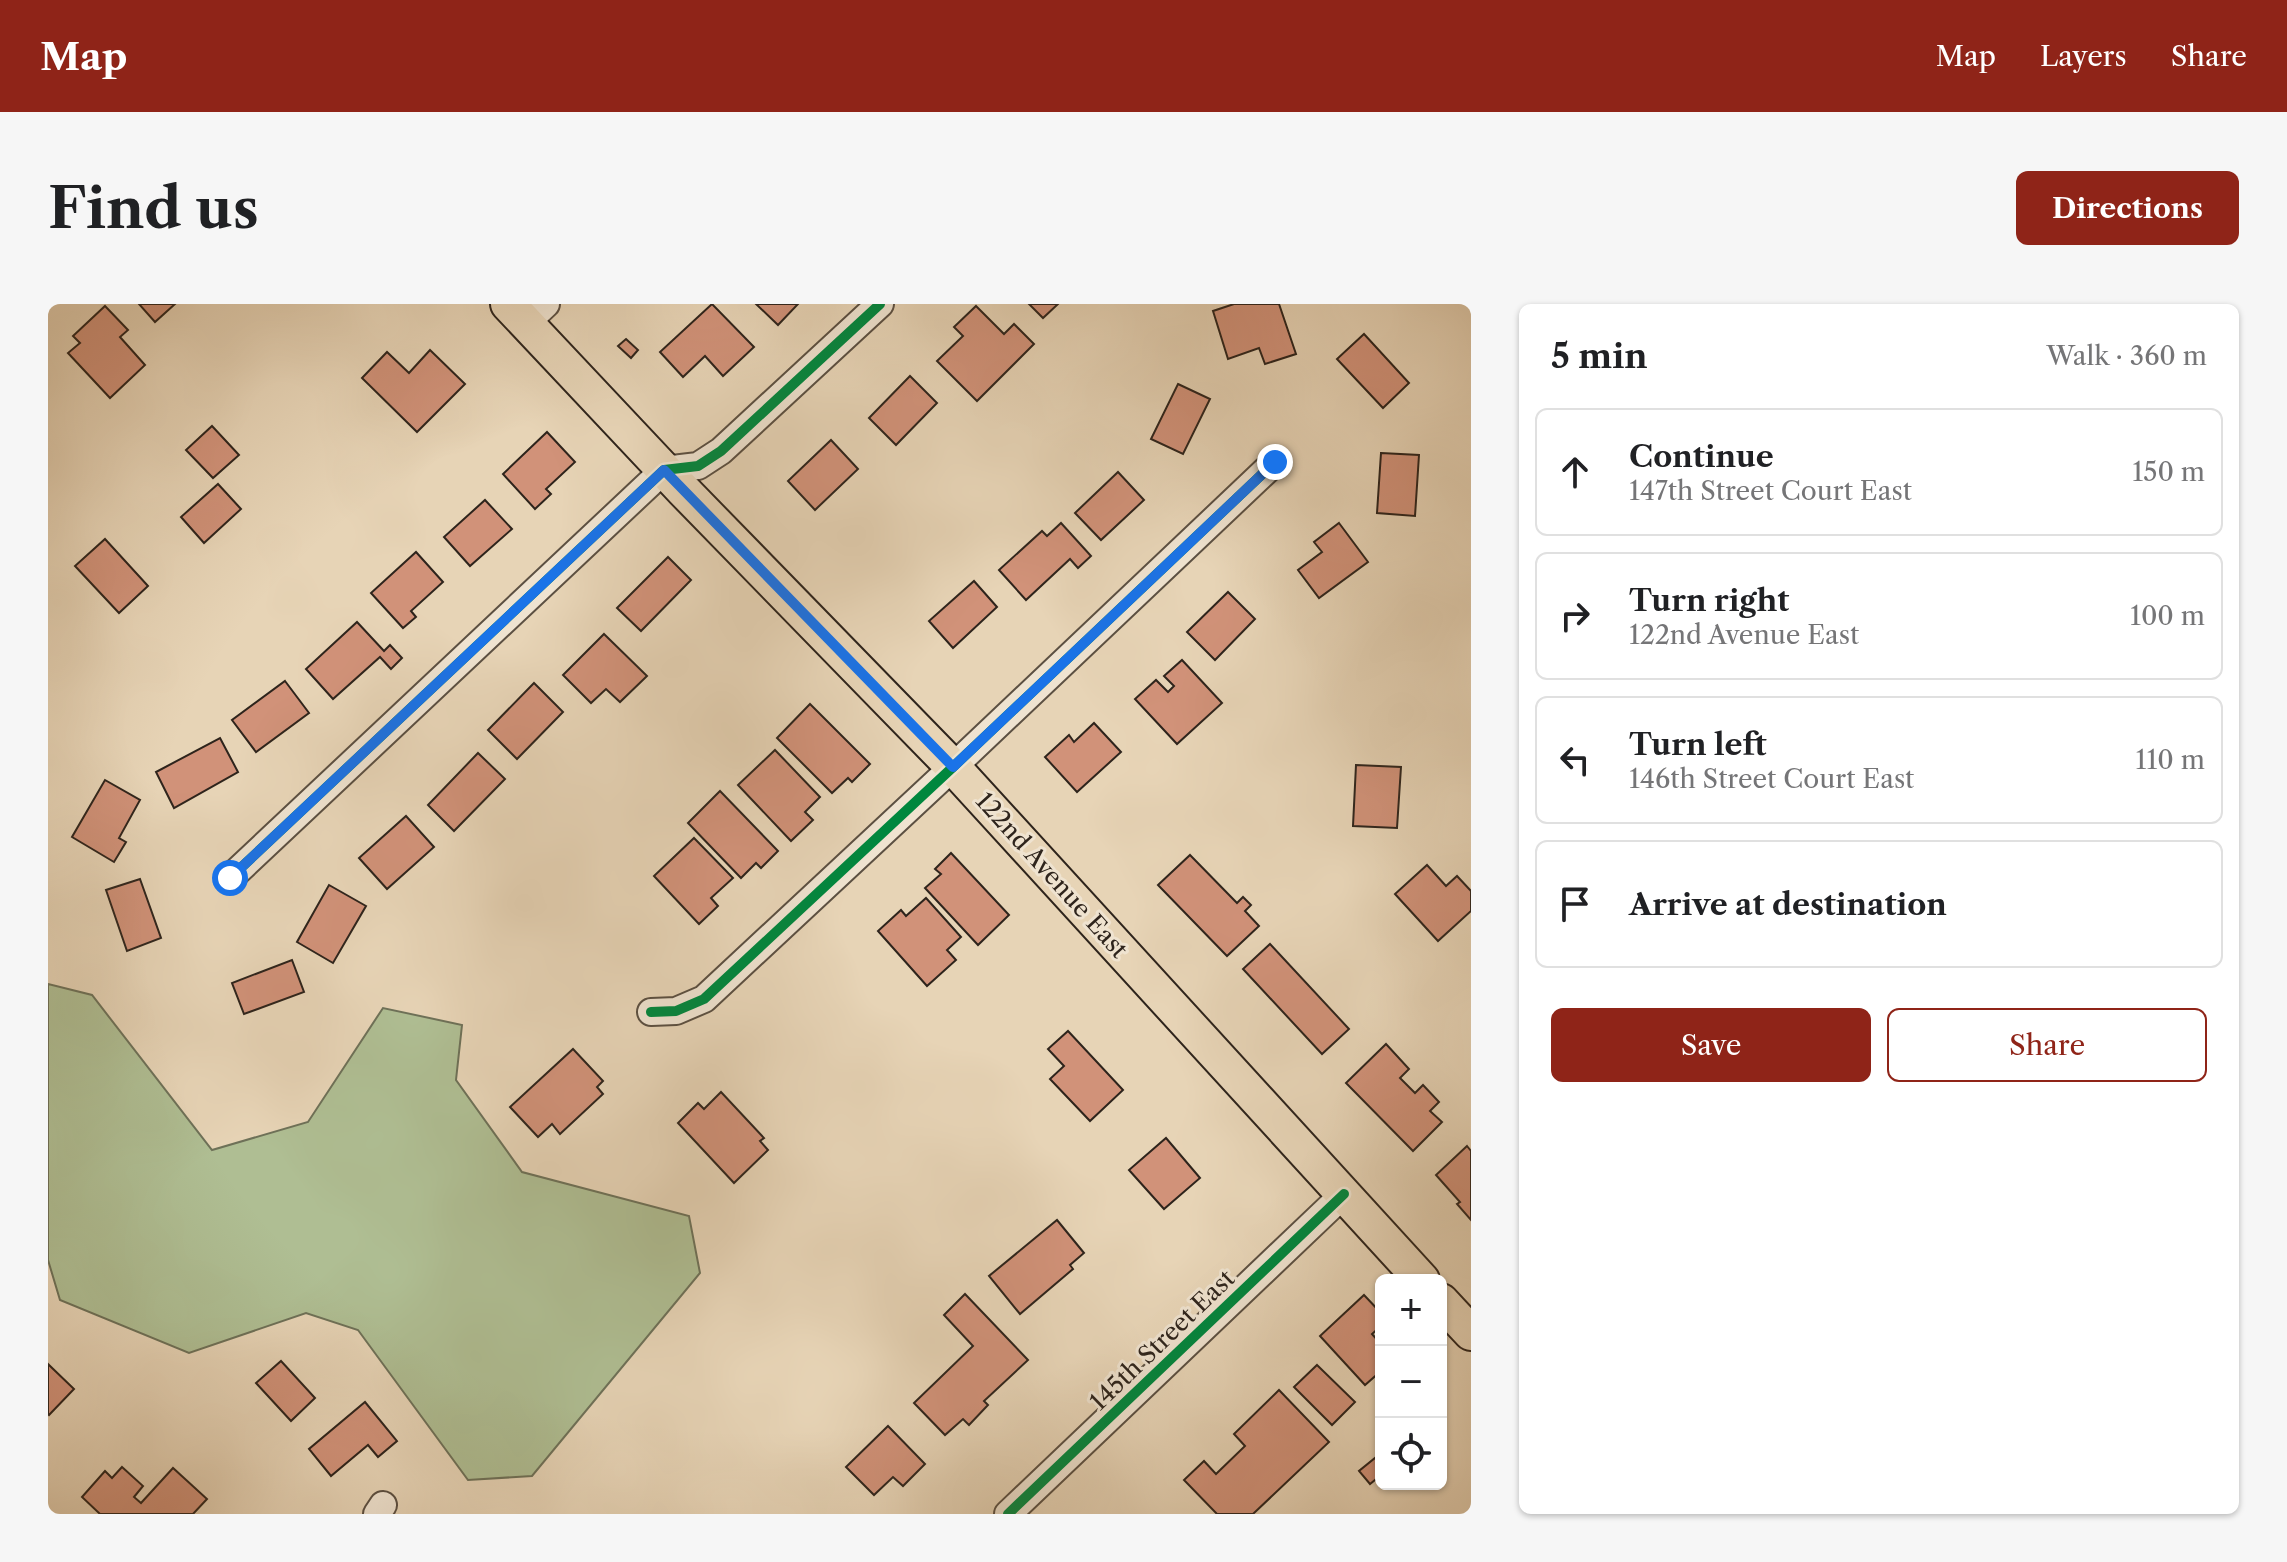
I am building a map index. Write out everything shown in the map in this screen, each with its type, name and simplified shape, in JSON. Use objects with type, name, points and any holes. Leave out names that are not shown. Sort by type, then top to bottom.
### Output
[{"type":"main road","name":"122nd Avenue East","points":[[527,310],[664,470],[953,767],[1417,1274]]},
{"type":"main road","points":[[1447,1307],[1471,1333]]},
{"type":"street","points":[[230,878],[664,470],[698,466],[721,451],[880,304]]},
{"type":"street","points":[[651,1012],[676,1011],[704,999],[1275,462]]},
{"type":"street","name":"145th Street East","points":[[1008,1514],[1344,1194]]},
{"type":"green space","points":[[48,984],[92,995],[212,1150],[308,1122],[383,1008],[462,1025],[456,1080],[522,1172],[689,1216],[700,1273],[532,1476],[468,1480],[358,1330],[306,1313],[189,1353],[60,1300],[48,1260]]},
{"type":"building","points":[[139,304],[175,304],[155,322]]},
{"type":"building","points":[[712,304],[754,347],[723,376],[705,356],[683,377],[660,352]]},
{"type":"building","points":[[756,304],[798,304],[778,325]]},
{"type":"building","points":[[1029,304],[1058,304],[1043,318]]},
{"type":"building","points":[[1234,304],[1279,304],[1296,354],[1265,364],[1259,348],[1228,359],[1213,311]]},
{"type":"building","points":[[105,306],[128,330],[120,337],[145,365],[110,398],[68,353],[80,343],[73,336]]},
{"type":"building","points":[[976,306],[1004,334],[1014,324],[1034,344],[977,401],[937,361],[963,336],[954,327]]},
{"type":"building","points":[[1364,334],[1409,383],[1383,408],[1337,359]]},
{"type":"building","points":[[626,339],[638,350],[631,358],[618,346]]},
{"type":"building","points":[[430,350],[465,384],[417,432],[362,378],[387,352],[409,373]]},
{"type":"building","points":[[910,376],[937,403],[896,445],[869,418]]},
{"type":"building","points":[[1178,384],[1210,399],[1183,454],[1151,439]]},
{"type":"building","points":[[212,426],[239,455],[213,478],[186,450]]},
{"type":"building","points":[[547,432],[575,462],[546,489],[551,494],[535,509],[503,474]]},
{"type":"building","points":[[831,440],[858,469],[815,510],[788,481]]},
{"type":"building","points":[[1381,453],[1419,455],[1415,516],[1377,513]]},
{"type":"building","points":[[1118,472],[1144,500],[1101,540],[1075,513]]},
{"type":"building","points":[[218,484],[241,509],[204,543],[181,517]]},
{"type":"building","points":[[485,500],[512,529],[470,566],[444,537]]},
{"type":"building","points":[[1061,523],[1091,556],[1078,568],[1070,559],[1026,600],[999,570],[1042,531],[1047,536]]},
{"type":"building","points":[[1339,523],[1368,562],[1319,598],[1298,570],[1322,552],[1314,542]]},
{"type":"building","points":[[105,539],[148,586],[119,613],[75,566]]},
{"type":"building","points":[[416,552],[443,582],[411,611],[416,617],[403,628],[371,593]]},
{"type":"building","points":[[668,557],[691,580],[641,631],[617,608]]},
{"type":"building","points":[[974,581],[997,607],[953,648],[929,621]]},
{"type":"building","points":[[1228,592],[1255,619],[1215,660],[1187,632]]},
{"type":"building","points":[[357,622],[384,651],[390,645],[402,658],[391,669],[380,657],[333,699],[306,669]]},
{"type":"building","points":[[604,634],[647,676],[620,702],[606,689],[591,703],[563,675]]},
{"type":"building","points":[[1182,660],[1222,703],[1177,744],[1135,699],[1156,680],[1168,692],[1174,686],[1164,676]]},
{"type":"building","points":[[285,681],[309,713],[256,752],[232,720]]},
{"type":"building","points":[[534,683],[563,712],[517,759],[488,730]]},
{"type":"building","points":[[810,704],[870,764],[852,782],[848,778],[832,793],[777,738]]},
{"type":"building","points":[[1094,723],[1121,752],[1077,792],[1045,757],[1069,735],[1074,742]]},
{"type":"building","points":[[220,738],[238,772],[174,808],[156,772]]},
{"type":"building","points":[[775,750],[820,797],[805,812],[813,820],[791,841],[738,785]]},
{"type":"building","points":[[478,753],[505,779],[454,831],[428,805]]},
{"type":"building","points":[[1356,765],[1401,767],[1397,828],[1353,826]]},
{"type":"building","points":[[105,780],[140,800],[119,838],[126,842],[114,862],[72,837]]},
{"type":"building","points":[[720,791],[778,851],[761,868],[756,863],[741,878],[688,823]]},
{"type":"building","points":[[406,816],[434,847],[387,889],[359,858]]},
{"type":"building","points":[[694,838],[733,878],[711,898],[718,906],[699,924],[654,876]]},
{"type":"building","points":[[951,853],[1009,915],[978,945],[925,888],[941,874],[935,869]]},
{"type":"building","points":[[1190,855],[1237,903],[1243,897],[1251,905],[1245,911],[1259,926],[1227,956],[1158,885]]},
{"type":"building","points":[[1427,865],[1446,886],[1457,876],[1471,891],[1471,911],[1438,941],[1395,894]]},
{"type":"building","points":[[140,879],[161,938],[127,951],[106,890]]},
{"type":"building","points":[[329,885],[366,906],[333,963],[297,942]]},
{"type":"building","points":[[926,898],[961,937],[947,950],[956,960],[927,986],[878,931],[901,910],[906,916]]},
{"type":"building","points":[[1270,944],[1349,1029],[1322,1054],[1243,969]]},
{"type":"building","points":[[292,960],[304,992],[244,1014],[232,983]]},
{"type":"building","points":[[1068,1031],[1123,1090],[1090,1121],[1050,1079],[1064,1066],[1048,1049]]},
{"type":"building","points":[[1386,1044],[1409,1069],[1400,1078],[1415,1093],[1423,1085],[1439,1102],[1430,1111],[1442,1122],[1413,1151],[1346,1083]]},
{"type":"building","points":[[573,1049],[603,1081],[597,1087],[603,1094],[560,1134],[552,1124],[538,1137],[510,1107]]},
{"type":"building","points":[[721,1092],[764,1138],[760,1141],[768,1150],[734,1183],[678,1123],[698,1103],[704,1109]]},
{"type":"building","points":[[1166,1138],[1200,1178],[1164,1209],[1129,1170]]},
{"type":"building","points":[[1467,1146],[1471,1151],[1471,1220],[1436,1175]]},
{"type":"building","points":[[1057,1220],[1084,1253],[1070,1265],[1073,1269],[1020,1314],[989,1276]]},
{"type":"building","points":[[965,1294],[1028,1360],[984,1401],[988,1405],[969,1425],[963,1419],[945,1435],[914,1403],[973,1346],[944,1315]]},
{"type":"building","points":[[1364,1295],[1375,1307],[1375,1331],[1372,1334],[1375,1337],[1375,1376],[1365,1385],[1320,1336]]},
{"type":"building","points":[[281,1361],[315,1398],[291,1421],[256,1383]]},
{"type":"building","points":[[48,1364],[74,1389],[49,1415],[48,1414]]},
{"type":"building","points":[[1317,1365],[1355,1402],[1332,1425],[1294,1387]]},
{"type":"building","points":[[1279,1390],[1329,1442],[1253,1514],[1217,1514],[1184,1480],[1204,1461],[1216,1474],[1245,1446],[1234,1434]]},
{"type":"building","points":[[365,1402],[397,1441],[378,1457],[368,1445],[331,1476],[309,1449]]},
{"type":"building","points":[[888,1426],[925,1464],[903,1486],[893,1477],[874,1495],[846,1467]]},
{"type":"building","points":[[1375,1458],[1375,1480],[1370,1484],[1359,1471]]},
{"type":"building","points":[[122,1467],[143,1486],[134,1497],[141,1503],[173,1468],[207,1499],[193,1514],[100,1514],[82,1497],[105,1471],[112,1478]]},
{"type":"cycle path","points":[[230,878],[664,470],[698,466],[721,451],[880,304]]},
{"type":"cycle path","points":[[651,1012],[676,1011],[704,999],[1275,462]]},
{"type":"cycle path","points":[[1008,1514],[1344,1194]]},
{"type":"route","points":[[230,878],[664,470],[953,767],[1275,462]]}]
